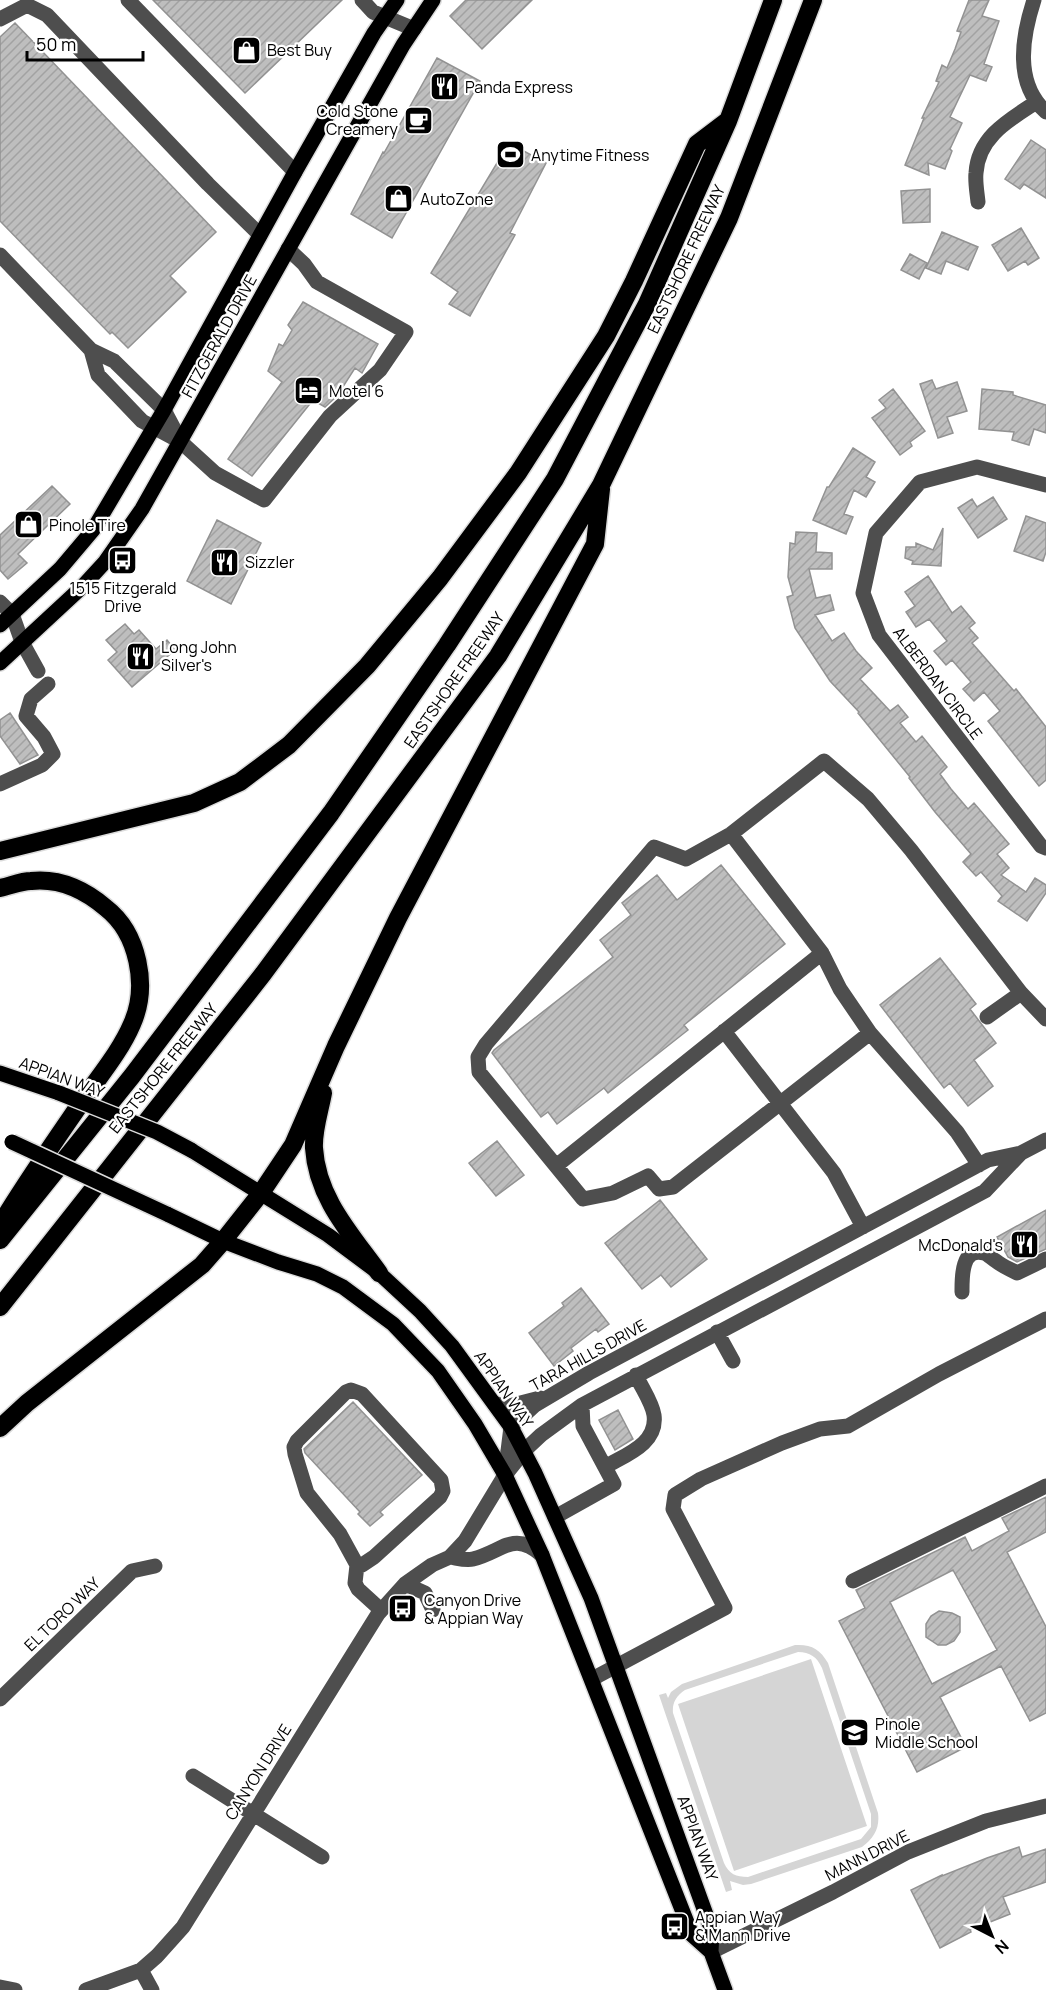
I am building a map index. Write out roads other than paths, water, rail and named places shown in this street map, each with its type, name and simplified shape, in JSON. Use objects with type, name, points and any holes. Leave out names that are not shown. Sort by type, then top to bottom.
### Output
[{"type":"highway","name":"EASTSHORE FREEWAY","points":[[0,1240],[132,1076],[317,832],[447,645],[560,469],[648,304],[728,121],[773,0]]},
{"type":"highway","name":"EASTSHORE FREEWAY","points":[[0,1307],[263,974],[498,656],[601,484],[729,218],[813,0]]},
{"type":"highway","points":[[0,852],[194,803],[240,782],[290,745],[367,666],[440,578],[518,474],[606,336],[697,144],[728,121]]},
{"type":"highway","points":[[0,1428],[27,1403],[201,1265],[224,1241],[261,1193],[293,1145],[336,1046],[398,918],[595,544],[601,484]]},
{"type":"highway","points":[[0,888],[31,881],[55,882],[78,889],[99,902],[118,918],[132,941],[139,969],[139,995],[133,1023],[0,1225]]},
{"type":"highway","points":[[336,1046],[323,1092],[314,1145],[318,1175],[331,1207],[379,1273]]},
{"type":"main road","name":"FITZGERALD DRIVE","points":[[0,625],[60,570],[93,530],[164,410],[295,172],[384,18],[397,0]]},
{"type":"main road","name":"FITZGERALD DRIVE","points":[[0,663],[82,587],[105,562],[142,509],[288,249],[414,29],[433,0]]},
{"type":"main road","name":"APPIAN WAY","points":[[0,1074],[59,1093],[157,1132],[191,1150],[328,1235],[379,1273],[420,1311],[452,1346],[525,1450],[591,1598],[712,1930],[711,1952],[725,1990]]},
{"type":"main road","name":"APPIAN WAY","points":[[6,1140],[224,1241],[317,1274],[343,1287],[393,1324],[438,1371],[475,1424],[505,1475],[542,1555],[692,1935],[711,1952]]},
{"type":"street","points":[[128,0],[295,172]]},
{"type":"street","points":[[362,0],[373,12],[414,29]]},
{"type":"street","points":[[978,202],[976,172],[979,156],[988,140],[998,128],[1041,108],[1025,76],[1022,50],[1026,24],[1034,0]]},
{"type":"street","points":[[0,20],[27,5],[47,15],[208,184],[260,235]]},
{"type":"street","points":[[91,350],[98,375],[142,421],[181,442],[215,473],[264,500],[330,416],[380,370],[406,332],[317,282],[304,264],[288,249]]},
{"type":"street","points":[[0,255],[91,350],[114,361],[164,410],[181,442]]},
{"type":"street","name":"ALBERDAN CIRCLE","points":[[1046,485],[977,467],[920,482],[876,533],[863,593],[879,636],[1041,846],[1046,848]]},
{"type":"street","points":[[0,602],[12,614],[22,642],[38,671]]},
{"type":"street","points":[[0,630],[22,642]]},
{"type":"street","points":[[0,784],[42,765],[53,754],[44,737],[26,716],[31,699],[48,684]]},
{"type":"street","points":[[870,1033],[673,1187],[659,1189],[648,1176],[613,1192],[583,1199],[479,1072],[478,1057],[486,1044],[654,847],[686,859],[731,834],[824,761],[868,799],[1021,993],[1046,1019]]},
{"type":"street","points":[[731,834],[822,953],[840,989],[870,1033],[957,1132],[979,1165]]},
{"type":"street","points":[[556,1166],[822,953]]},
{"type":"street","points":[[987,1017],[1021,993]]},
{"type":"street","points":[[724,1031],[834,1173],[863,1227]]},
{"type":"street","name":"TARA HILLS DRIVE","points":[[511,1427],[535,1405],[589,1373],[988,1160],[1021,1152],[1046,1140]]},
{"type":"street","name":"TARA HILLS DRIVE","points":[[505,1475],[525,1450],[541,1435],[582,1404],[985,1191],[1021,1152]]},
{"type":"street","points":[[962,1292],[963,1266],[968,1257],[976,1253],[985,1253],[997,1263],[1017,1272],[1046,1258]]},
{"type":"street","points":[[592,1679],[617,1668],[725,1608],[673,1509],[675,1495],[701,1479],[782,1443],[820,1429],[848,1426],[939,1374],[1046,1319]]},
{"type":"street","points":[[717,1332],[733,1361]]},
{"type":"street","points":[[604,1467],[644,1444],[650,1436],[654,1414],[636,1375]]},
{"type":"street","points":[[357,1565],[362,1565],[374,1557],[440,1497],[443,1486],[441,1480],[362,1394],[351,1390],[346,1392],[297,1441],[294,1448],[307,1493],[340,1534],[357,1565],[355,1575],[358,1589],[381,1610]]},
{"type":"street","points":[[494,1403],[505,1407],[557,1392]]},
{"type":"street","points":[[555,1517],[614,1484],[583,1426],[582,1404]]},
{"type":"street","points":[[505,1475],[511,1427]]},
{"type":"street","name":"CANYON DRIVE","points":[[86,1990],[141,1970],[183,1927],[381,1610],[405,1584],[432,1565],[450,1557],[465,1541],[505,1475]]},
{"type":"street","points":[[853,1581],[1046,1486]]},
{"type":"street","name":"CANYON DRIVE","points":[[450,1557],[473,1559],[517,1542],[530,1545],[542,1555]]},
{"type":"street","name":"EL TORO WAY","points":[[0,1699],[132,1571],[154,1566]]},
{"type":"street","points":[[405,1584],[425,1593],[433,1610]]},
{"type":"street","points":[[193,1776],[253,1816],[322,1857]]},
{"type":"street","name":"MANN DRIVE","points":[[711,1952],[833,1893],[918,1848],[986,1821],[1046,1806]]},
{"type":"street","points":[[141,1970],[152,1990]]},
{"type":"street","points":[[0,1987],[15,1990]]},
{"type":"place","name":"Best Buy","points":[[246,50]]},
{"type":"place","name":"Panda Express","points":[[444,87]]},
{"type":"place","name":"Cold Stone Creamery","points":[[419,120]]},
{"type":"place","name":"Anytime Fitness","points":[[510,155]]},
{"type":"place","name":"AutoZone","points":[[399,199]]},
{"type":"place","name":"Motel 6","points":[[308,391]]},
{"type":"place","name":"Pinole Tire","points":[[28,525]]},
{"type":"place","name":"1515 Fitzgerald Drive","points":[[123,560]]},
{"type":"place","name":"Sizzler","points":[[224,562]]},
{"type":"place","name":"Long John Silver's","points":[[140,656]]},
{"type":"place","name":"McDonald's","points":[[1024,1245]]},
{"type":"place","name":"Canyon Drive & Appian Way","points":[[403,1609]]},
{"type":"place","name":"Pinole Middle School","points":[[854,1733]]},
{"type":"place","name":"Appian Way & Mann Drive","points":[[674,1926]]}]
